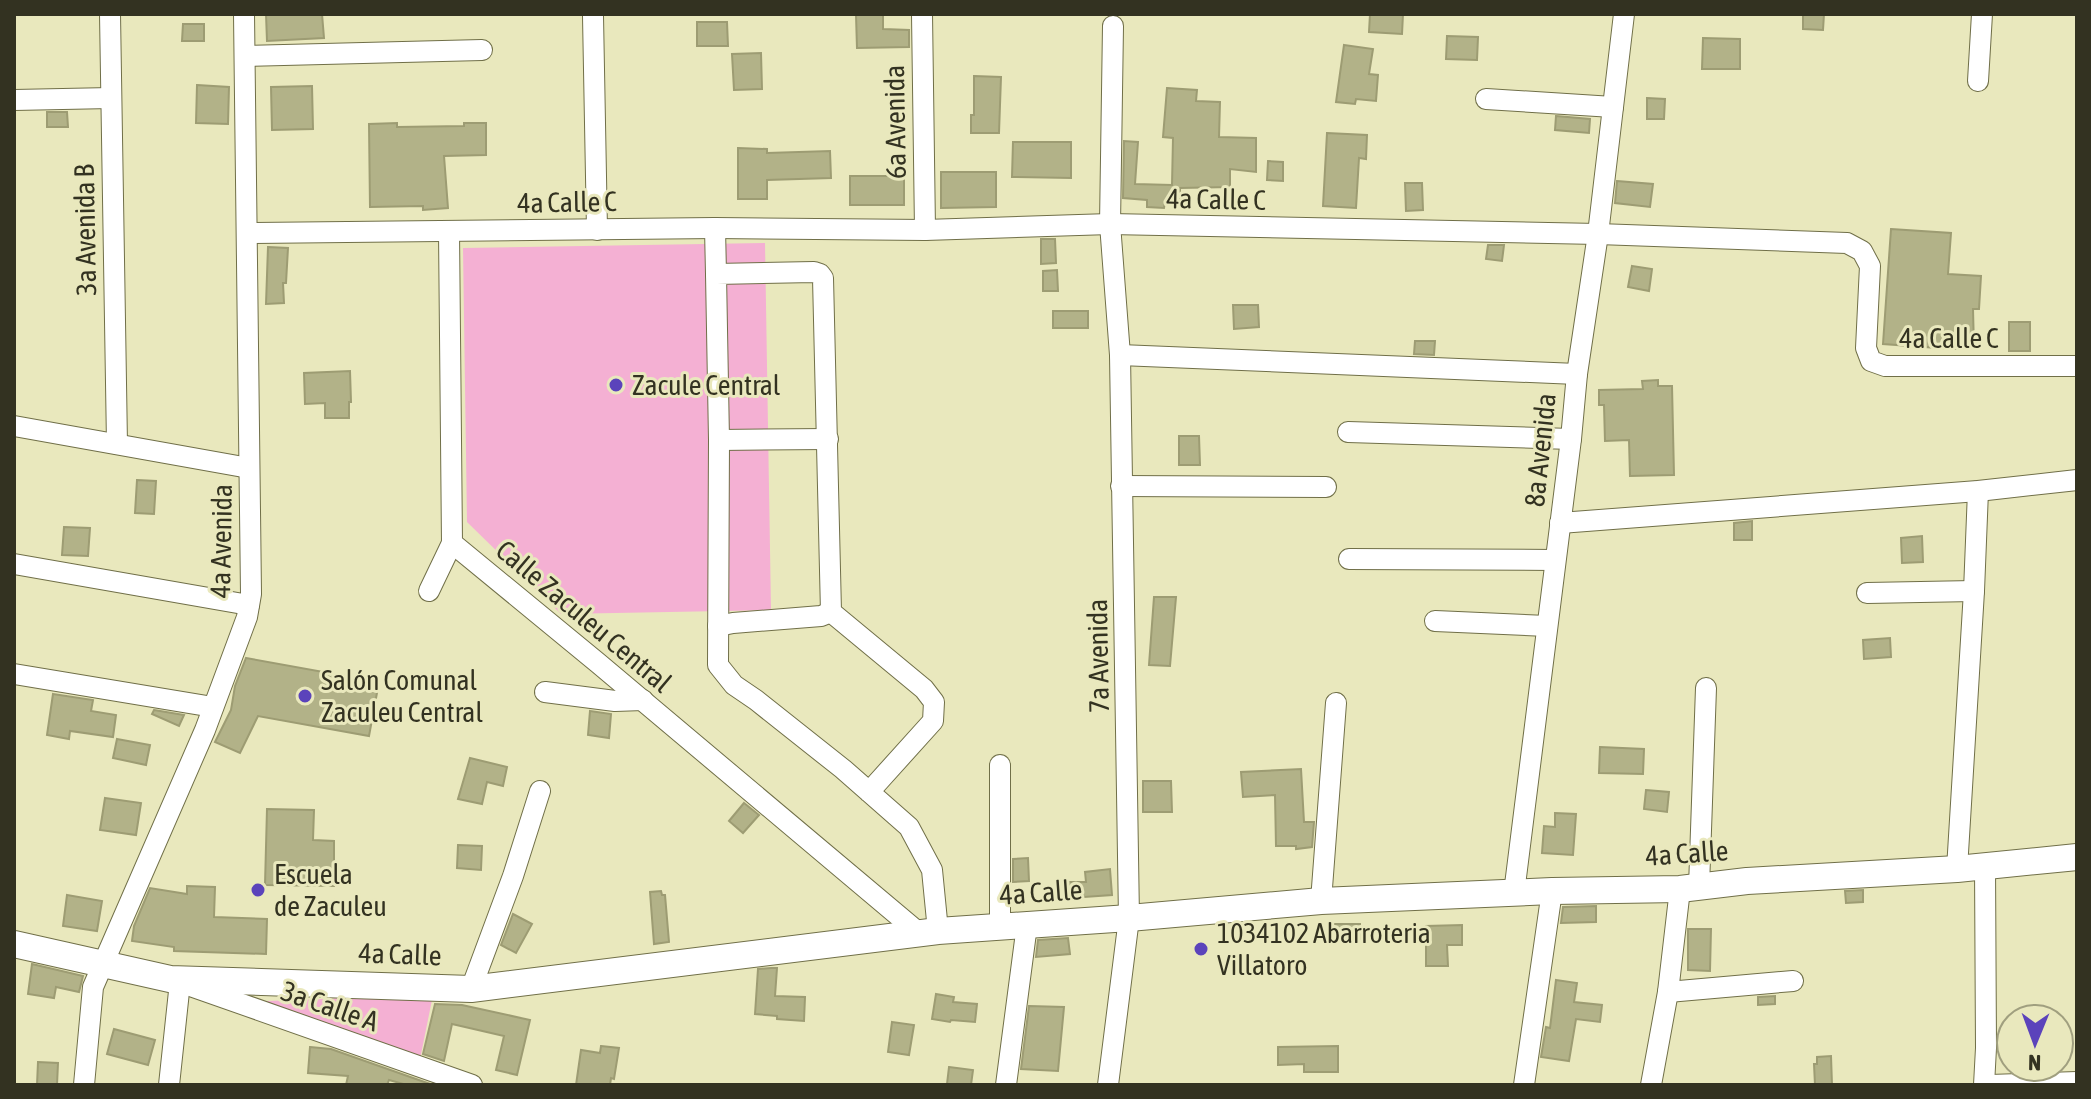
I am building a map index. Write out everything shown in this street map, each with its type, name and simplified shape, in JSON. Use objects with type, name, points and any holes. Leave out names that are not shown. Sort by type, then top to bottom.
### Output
[{"type":"street","name":"3a Avenida B","points":[[110,14],[117,444]]},
{"type":"street","name":"4a Avenida","points":[[84,1085],[93,987],[205,730],[247,617],[251,594],[244,14]]},
{"type":"street","name":"6a Avenida","points":[[922,14],[925,230]]},
{"type":"street","name":"8a Avenida","points":[[1514,893],[1624,14]]},
{"type":"street","points":[[1978,81],[1982,14]]},
{"type":"street","points":[[593,16],[597,230]]},
{"type":"street","name":"7a Avenida","points":[[1108,1085],[1129,918],[1120,355],[1110,224],[1113,26]]},
{"type":"street","points":[[245,56],[482,50]]},
{"type":"street","points":[[14,100],[111,98]]},
{"type":"street","points":[[1486,99],[1613,107]]},
{"type":"street","name":"4a Calle C","points":[[247,233],[715,228],[925,230],[1110,224],[1598,234],[1847,243],[1862,251],[1870,266],[1866,348],[1871,361],[1885,366],[2077,366]]},
{"type":"street","points":[[715,228],[719,440],[718,665],[734,685],[843,769],[909,827],[932,870],[929,932]]},
{"type":"street","name":"Calle Zaculeu Central","points":[[449,231],[452,543],[929,932]]},
{"type":"street","points":[[716,274],[814,272],[823,278],[831,612],[924,689],[934,702],[933,721],[869,792]]},
{"type":"street","points":[[1120,355],[1577,374]]},
{"type":"street","points":[[14,426],[249,468]]},
{"type":"street","points":[[1348,432],[1571,439]]},
{"type":"street","points":[[719,440],[828,439]]},
{"type":"street","points":[[1560,523],[1978,491],[2077,480]]},
{"type":"street","points":[[1121,486],[1326,487]]},
{"type":"street","points":[[1957,869],[1978,491]]},
{"type":"street","points":[[429,591],[452,543]]},
{"type":"street","points":[[1349,559],[1555,560]]},
{"type":"street","points":[[14,564],[249,605]]},
{"type":"street","points":[[1867,593],[1974,591]]},
{"type":"street","points":[[718,626],[821,616],[831,612]]},
{"type":"street","points":[[1435,621],[1547,626]]},
{"type":"street","points":[[14,674],[213,707]]},
{"type":"street","points":[[1651,1085],[1690,888],[1706,688]]},
{"type":"street","points":[[545,692],[615,701],[643,700]]},
{"type":"street","points":[[1321,901],[1336,703]]},
{"type":"street","points":[[1000,765],[1000,927]]},
{"type":"street","points":[[471,989],[513,876],[540,791]]},
{"type":"street","name":"4a Calle","points":[[14,944],[175,981],[471,989],[929,932],[1321,901],[1690,888],[1747,881],[1957,869],[2077,857]]},
{"type":"street","points":[[1984,1085],[1985,865]]},
{"type":"street","points":[[1524,1085],[1552,891]]},
{"type":"street","points":[[1006,1085],[1027,925]]},
{"type":"street","points":[[169,1085],[175,981]]},
{"type":"street","name":"3a Calle A","points":[[175,981],[472,1085]]},
{"type":"street","points":[[1668,992],[1793,981]]},
{"type":"street","points":[[1990,1085],[2077,1082]]},
{"type":"shaded area","name":"Zacule Central","points":[[765,243],[771,610],[561,614],[467,522],[463,248]]},
{"type":"shaded area","points":[[433,995],[418,1069],[242,1002]]},
{"type":"building","points":[[266,14],[322,14],[324,38],[267,41]]},
{"type":"building","points":[[1370,14],[1403,14],[1402,34],[1369,32]]},
{"type":"building","points":[[1803,14],[1824,14],[1823,30],[1803,29]]},
{"type":"building","points":[[856,15],[883,15],[883,29],[909,30],[909,47],[857,48]]},
{"type":"building","points":[[697,22],[727,22],[728,46],[697,46]]},
{"type":"building","points":[[183,24],[204,24],[204,41],[182,41]]},
{"type":"building","points":[[1447,36],[1478,37],[1477,60],[1446,59]]},
{"type":"building","points":[[1703,38],[1740,39],[1740,69],[1702,69]]},
{"type":"building","points":[[1344,45],[1373,49],[1369,74],[1378,75],[1376,101],[1356,99],[1355,104],[1336,102]]},
{"type":"building","points":[[761,53],[762,89],[734,90],[732,54]]},
{"type":"building","points":[[974,76],[1001,77],[999,133],[971,133]]},
{"type":"building","points":[[197,85],[229,87],[228,124],[196,123]]},
{"type":"building","points":[[312,86],[313,129],[272,130],[271,87]]},
{"type":"building","points":[[1167,88],[1197,90],[1196,101],[1220,102],[1219,137],[1256,138],[1256,172],[1230,169],[1230,187],[1180,188],[1180,202],[1165,202],[1164,208],[1147,207],[1147,200],[1123,198],[1124,141],[1138,142],[1135,184],[1172,185],[1173,138],[1163,137]]},
{"type":"building","points":[[1647,98],[1665,99],[1664,119],[1647,119]]},
{"type":"building","points":[[47,112],[67,112],[68,127],[47,127]]},
{"type":"building","points":[[1556,116],[1590,119],[1589,133],[1555,130]]},
{"type":"building","points":[[397,123],[397,127],[486,123],[486,155],[444,156],[448,208],[370,207],[369,124]]},
{"type":"building","points":[[1327,133],[1367,135],[1366,159],[1359,158],[1356,208],[1323,206]]},
{"type":"building","points":[[1013,142],[1071,142],[1071,178],[1012,177]]},
{"type":"building","points":[[738,148],[767,149],[767,153],[830,151],[831,178],[767,180],[767,199],[738,199]]},
{"type":"building","points":[[1268,161],[1283,162],[1283,181],[1267,180]]},
{"type":"building","points":[[941,172],[996,172],[996,207],[941,208]]},
{"type":"building","points":[[850,176],[904,176],[904,205],[850,205]]},
{"type":"building","points":[[1617,181],[1653,184],[1650,207],[1615,203]]},
{"type":"building","points":[[1405,183],[1422,183],[1423,210],[1406,211]]},
{"type":"building","points":[[1891,229],[1951,233],[1948,274],[1981,276],[1979,309],[1973,309],[1974,348],[1883,344]]},
{"type":"building","points":[[1041,239],[1055,239],[1056,263],[1041,264]]},
{"type":"building","points":[[1488,245],[1504,245],[1502,261],[1486,259]]},
{"type":"building","points":[[268,247],[288,248],[286,283],[283,283],[284,303],[266,304]]},
{"type":"building","points":[[1632,266],[1652,269],[1649,291],[1628,287]]},
{"type":"building","points":[[1057,270],[1058,291],[1043,291],[1043,271]]},
{"type":"building","points":[[1233,305],[1258,305],[1259,327],[1234,329]]},
{"type":"building","points":[[1053,311],[1088,311],[1088,328],[1053,328]]},
{"type":"building","points":[[2009,322],[2030,322],[2030,351],[2009,351]]},
{"type":"building","points":[[1415,341],[1435,341],[1434,355],[1414,354]]},
{"type":"building","points":[[350,371],[349,418],[325,418],[325,403],[305,404],[304,373]]},
{"type":"building","points":[[1658,380],[1658,386],[1672,386],[1674,475],[1630,476],[1629,440],[1605,441],[1604,405],[1599,405],[1599,390],[1643,389],[1642,381]]},
{"type":"building","points":[[1179,436],[1199,436],[1200,465],[1179,465]]},
{"type":"building","points":[[137,480],[156,481],[154,514],[135,513]]},
{"type":"building","points":[[1752,521],[1752,540],[1734,540],[1734,523]]},
{"type":"building","points":[[64,527],[90,528],[88,556],[62,555]]},
{"type":"building","points":[[1922,536],[1923,562],[1902,563],[1901,538]]},
{"type":"building","points":[[1154,597],[1176,597],[1170,666],[1149,665]]},
{"type":"building","points":[[1890,638],[1891,657],[1864,659],[1863,640]]},
{"type":"building","name":"Salón Comunal Zaculeu Central","points":[[246,658],[379,682],[369,736],[258,716],[240,753],[215,742],[231,710],[235,686]]},
{"type":"building","points":[[53,694],[93,700],[91,711],[116,715],[113,737],[70,731],[69,739],[47,735]]},
{"type":"building","points":[[154,710],[184,715],[179,726],[152,714]]},
{"type":"building","points":[[590,711],[611,714],[609,738],[588,735]]},
{"type":"building","points":[[117,739],[150,745],[146,765],[113,758]]},
{"type":"building","points":[[1600,747],[1644,749],[1643,774],[1599,773]]},
{"type":"building","points":[[470,758],[507,767],[503,786],[487,782],[482,804],[458,799]]},
{"type":"building","points":[[1301,769],[1304,822],[1314,822],[1312,847],[1296,849],[1296,846],[1276,846],[1275,795],[1243,797],[1241,772]]},
{"type":"building","points":[[1143,781],[1171,781],[1172,812],[1143,812]]},
{"type":"building","points":[[1646,790],[1669,792],[1667,812],[1644,809]]},
{"type":"building","points":[[105,798],[141,803],[136,835],[100,830]]},
{"type":"building","points":[[744,803],[759,815],[743,833],[729,821]]},
{"type":"building","points":[[267,809],[314,810],[313,840],[334,841],[334,886],[265,885]]},
{"type":"building","points":[[1555,813],[1576,814],[1573,855],[1542,853],[1544,826],[1555,827]]},
{"type":"building","points":[[458,845],[482,846],[481,870],[457,868]]},
{"type":"building","points":[[1028,858],[1029,881],[1013,882],[1013,859]]},
{"type":"building","points":[[1110,869],[1112,895],[1070,898],[1069,882],[1086,882],[1085,872]]},
{"type":"building","points":[[187,886],[215,887],[214,917],[267,919],[266,954],[174,951],[174,947],[132,941],[134,926],[150,888],[187,894]]},
{"type":"building","points":[[1863,890],[1863,902],[1846,903],[1845,891]]},
{"type":"building","points":[[661,891],[665,895],[669,942],[654,944],[650,892]]},
{"type":"building","points":[[67,895],[102,901],[97,931],[63,926]]},
{"type":"building","points":[[1596,906],[1596,922],[1561,923],[1563,907]]},
{"type":"building","points":[[513,914],[532,924],[516,953],[501,945]]},
{"type":"building","points":[[1333,924],[1360,924],[1360,939],[1333,939]]},
{"type":"building","points":[[1462,925],[1462,945],[1447,945],[1448,966],[1426,966],[1426,926]]},
{"type":"building","points":[[1688,929],[1711,929],[1710,971],[1688,970]]},
{"type":"building","points":[[1068,938],[1070,954],[1036,957],[1038,940]]},
{"type":"building","points":[[32,964],[83,976],[79,992],[56,987],[54,998],[28,994]]},
{"type":"building","points":[[777,968],[775,996],[805,997],[804,1021],[755,1014],[758,969]]},
{"type":"building","points":[[1556,980],[1577,983],[1574,1002],[1602,1005],[1600,1022],[1576,1019],[1569,1061],[1541,1057],[1546,1027],[1550,1028]]},
{"type":"building","points":[[936,994],[954,997],[953,1002],[977,1004],[975,1022],[932,1019]]},
{"type":"building","points":[[1775,996],[1775,1004],[1758,1005],[1758,997]]},
{"type":"building","points":[[435,1004],[462,1005],[530,1020],[517,1075],[496,1070],[504,1036],[452,1024],[444,1061],[423,1054]]},
{"type":"building","points":[[1029,1006],[1064,1007],[1058,1071],[1021,1069]]},
{"type":"building","points":[[892,1022],[914,1025],[909,1055],[888,1052]]},
{"type":"building","points":[[114,1029],[155,1040],[148,1065],[107,1054]]},
{"type":"building","points":[[601,1046],[619,1048],[614,1079],[611,1078],[610,1085],[576,1085],[581,1050],[600,1053]]},
{"type":"building","points":[[1338,1046],[1338,1072],[1304,1072],[1304,1064],[1278,1065],[1278,1047]]},
{"type":"building","points":[[310,1047],[331,1049],[433,1085],[407,1085],[389,1080],[387,1085],[346,1085],[348,1076],[308,1073]]},
{"type":"building","points":[[1831,1056],[1832,1085],[1815,1085],[1814,1064],[1817,1064],[1817,1057]]},
{"type":"building","points":[[38,1062],[58,1063],[57,1085],[37,1085]]},
{"type":"building","points":[[949,1067],[973,1070],[971,1085],[947,1084]]},
{"type":"place","name":"Zacule Central","points":[[616,385]]},
{"type":"place","name":"Salón Comunal Zaculeu Central","points":[[305,696]]},
{"type":"place","name":"Escuela de Zaculeu","points":[[258,890]]},
{"type":"place","name":"1034102 Abarroteria Villatoro","points":[[1201,949]]}]
